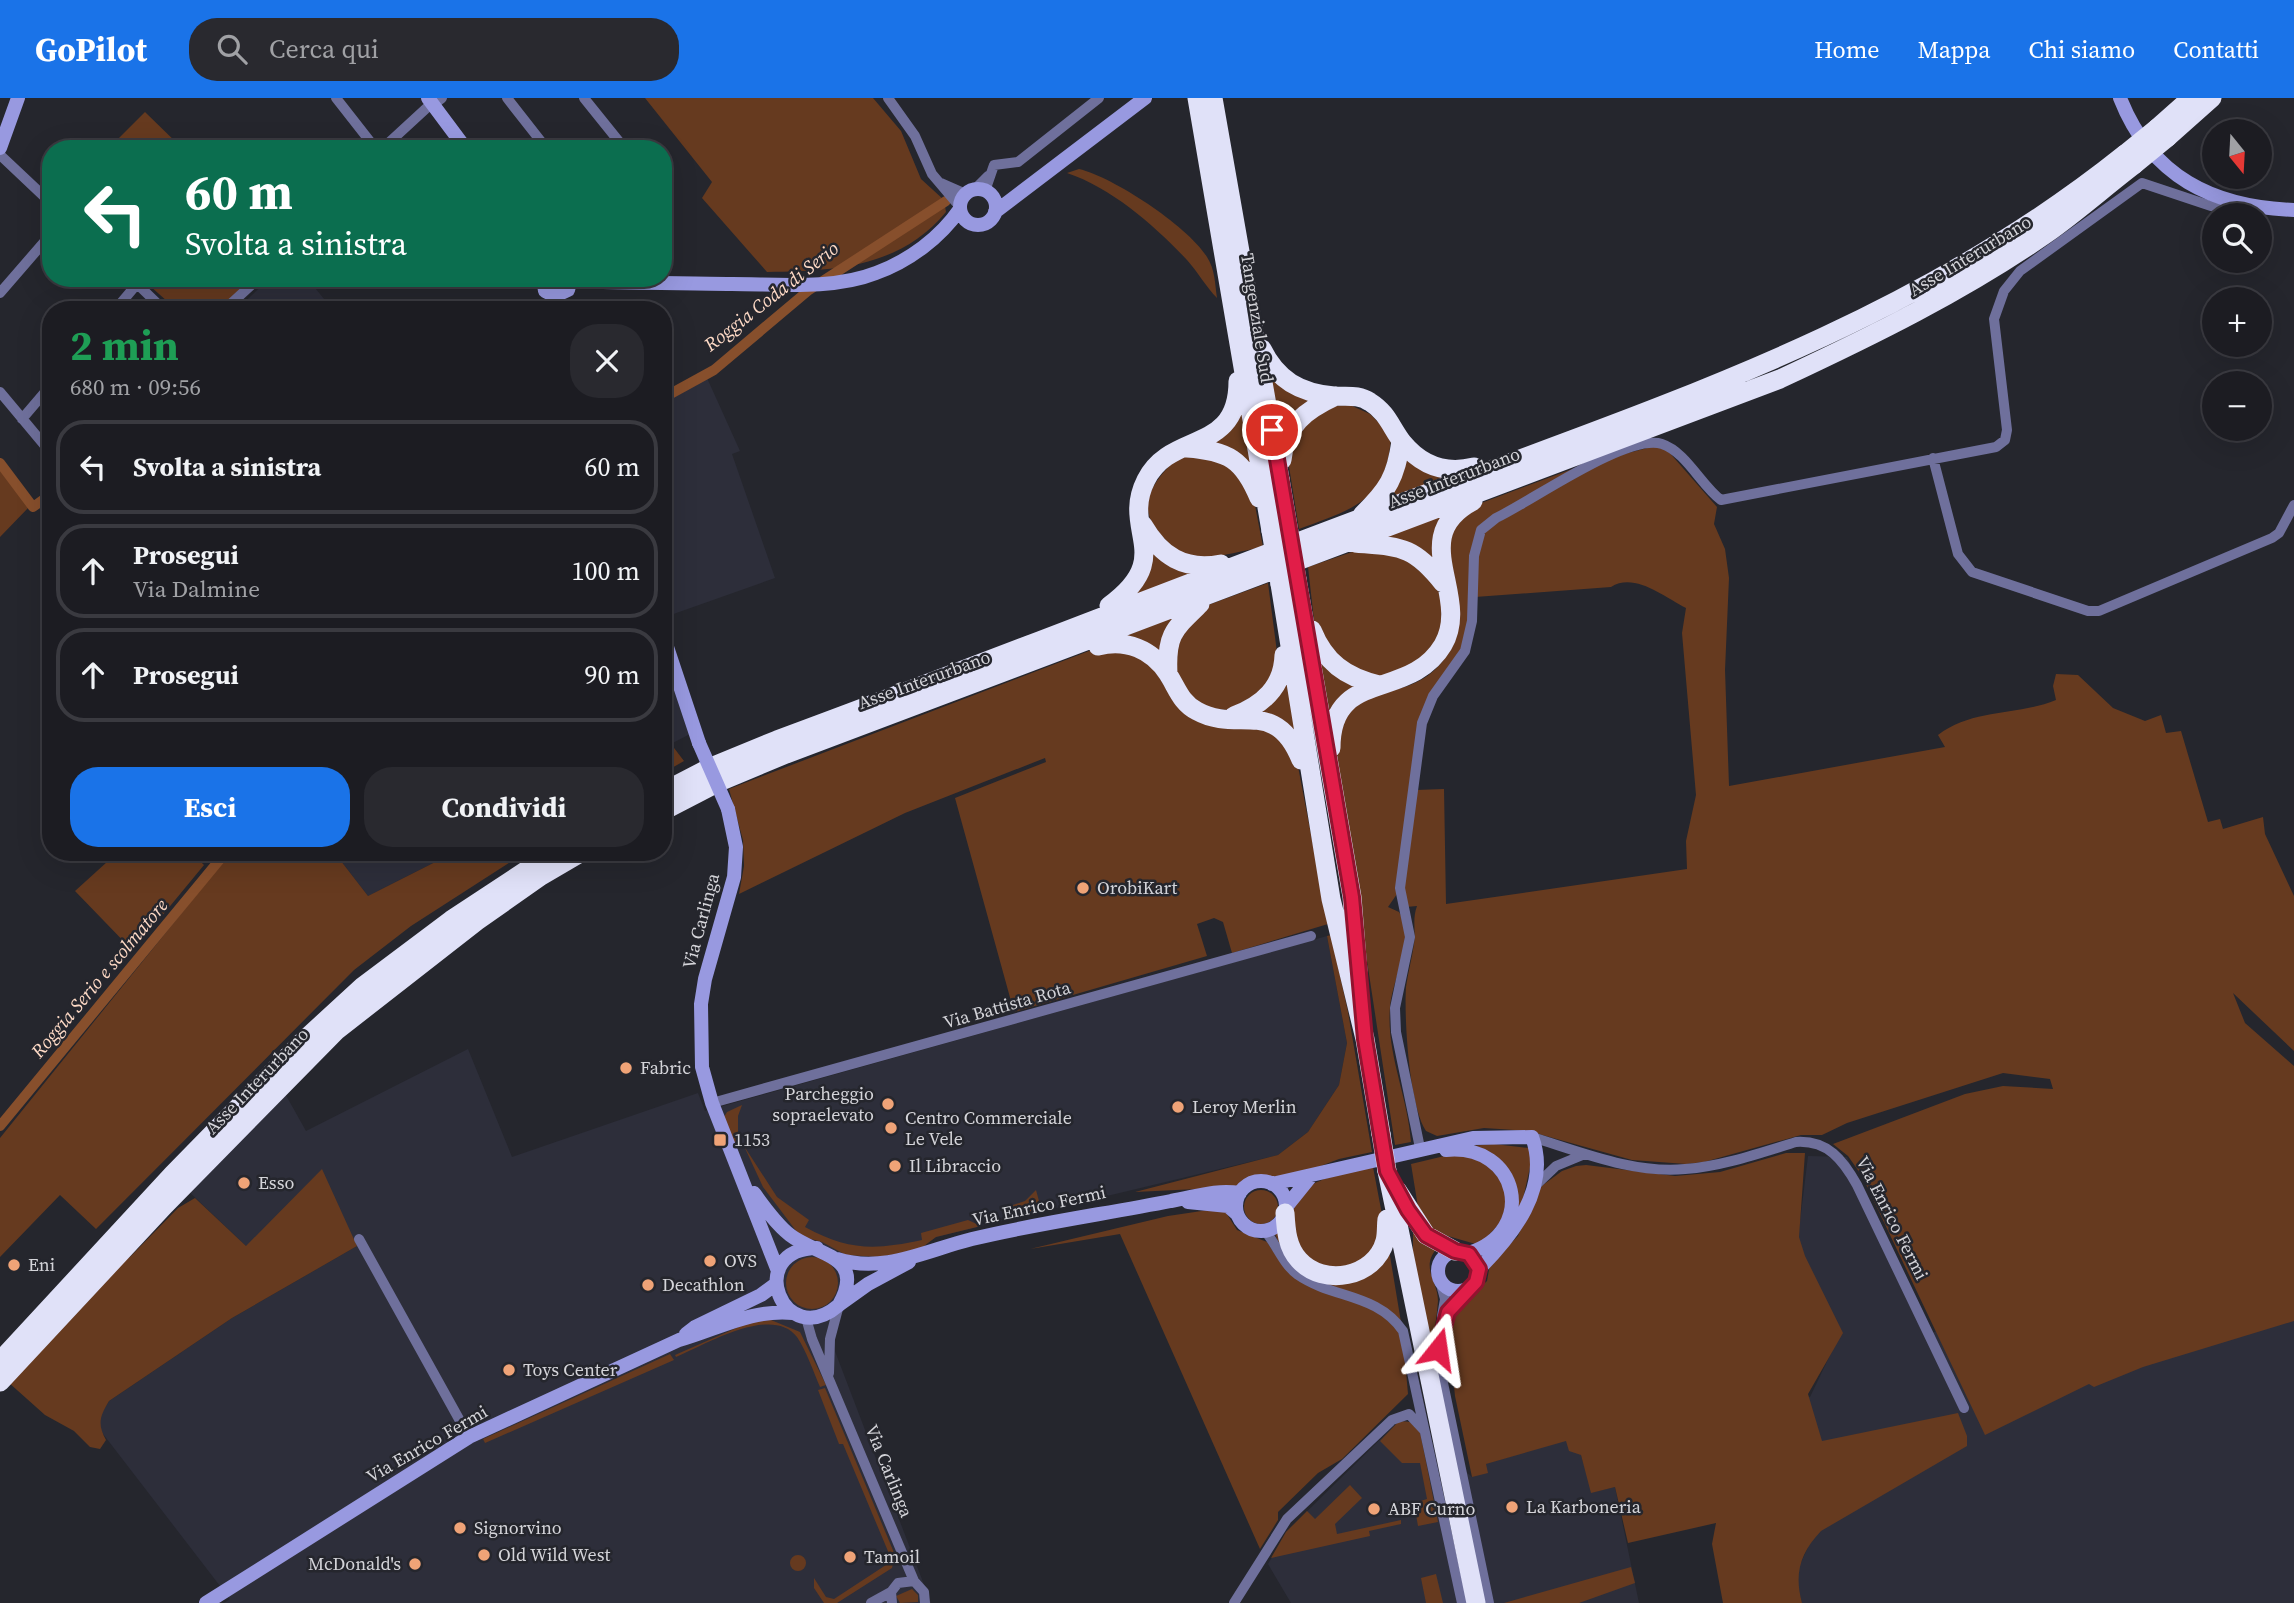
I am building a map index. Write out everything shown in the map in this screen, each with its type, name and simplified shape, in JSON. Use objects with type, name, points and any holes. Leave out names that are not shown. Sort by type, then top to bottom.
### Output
[{"type":"highway","name":"Tangenziale Sud","points":[[1197,98],[1221,221],[1238,345],[1271,531],[1288,581],[1335,801],[1346,867],[1365,1039]]},
{"type":"highway","name":"Tangenziale Sud","points":[[1213,98],[1280,479],[1288,581],[1310,781],[1331,900],[1365,1039]]},
{"type":"highway","name":"Asse Interurbano","points":[[2162,133],[2191,98]]},
{"type":"highway","name":"Asse Interurbano","points":[[672,787],[711,767],[778,740],[1262,555],[1355,521],[1780,379],[1895,326],[2048,232],[2162,133],[2212,98]]},
{"type":"highway","points":[[1255,332],[1271,367],[1286,381],[1303,391],[1336,396],[1352,395],[1368,401],[1394,424],[1401,442],[1422,461],[1445,470],[1535,462]]},
{"type":"highway","points":[[1089,622],[1128,594],[1142,572],[1145,550],[1140,503],[1146,481],[1166,456],[1219,432],[1232,415],[1238,396],[1238,345]]},
{"type":"highway","points":[[1280,479],[1283,450],[1289,431],[1312,407],[1336,396]]},
{"type":"highway","points":[[1355,521],[1384,493],[1396,471],[1401,442]]},
{"type":"highway","points":[[1187,448],[1208,449],[1237,461],[1258,494],[1271,531]]},
{"type":"highway","points":[[1335,801],[1331,753],[1333,728],[1349,699],[1379,684],[1408,678],[1432,662],[1451,626],[1447,588],[1441,564],[1441,541],[1454,514],[1535,462]]},
{"type":"highway","name":"Asse Interurbano","points":[[672,806],[719,782],[786,754],[1347,542],[1535,462]]},
{"type":"highway","points":[[1140,521],[1164,553],[1187,565],[1207,567],[1262,555]]},
{"type":"highway","points":[[1347,542],[1396,545],[1430,567],[1447,588]]},
{"type":"highway","points":[[1288,581],[1329,661],[1355,678],[1379,684]]},
{"type":"highway","points":[[1228,718],[1266,699],[1280,679],[1284,657],[1288,581]]},
{"type":"highway","points":[[1168,674],[1168,649],[1173,629],[1208,595]]},
{"type":"highway","points":[[1084,642],[1097,647],[1116,642],[1128,644],[1149,656],[1168,674],[1177,693],[1190,707],[1208,716],[1263,721],[1281,730],[1295,746],[1310,781]]},
{"type":"highway","name":"Asse Interurbano","points":[[0,1361],[181,1166],[302,1042],[363,986],[451,920],[540,861]]},
{"type":"highway","name":"Asse Interurbano","points":[[0,1382],[165,1205],[336,1031],[477,921],[567,861]]},
{"type":"highway","points":[[1365,1039],[1387,1171],[1476,1603]]},
{"type":"highway","points":[[1387,1171],[1383,1189],[1403,1297],[1408,1343]]},
{"type":"highway","points":[[1387,1171],[1408,1210],[1426,1235],[1462,1252]]},
{"type":"highway","points":[[1285,1210],[1290,1246],[1298,1259],[1309,1269],[1332,1276],[1362,1269],[1372,1261],[1385,1241],[1387,1219]]},
{"type":"street","points":[[0,148],[18,98]]},
{"type":"street","points":[[336,98],[369,140]]},
{"type":"street","points":[[508,98],[540,140]]},
{"type":"street","points":[[584,98],[618,140]]},
{"type":"street","points":[[887,98],[915,136],[927,167],[939,181],[975,195],[995,212]]},
{"type":"street","points":[[932,240],[975,195],[994,165],[1018,162],[1100,98]]},
{"type":"street","points":[[672,282],[790,284],[874,274],[932,240],[970,224],[985,223],[1020,192],[1146,98]]},
{"type":"street","points":[[2120,98],[2141,137],[2168,169],[2203,191],[2233,203]]},
{"type":"street","points":[[392,140],[434,101],[460,140]]},
{"type":"street","points":[[0,155],[42,195]]},
{"type":"street","points":[[1489,1603],[1438,1359],[1445,1299],[1439,1262],[1498,1239],[1505,1227],[1512,1203],[1507,1180],[1495,1162],[1472,1150],[1420,1148],[1396,1032],[1395,1007],[1410,937],[1400,888],[1422,723],[1433,696],[1465,651],[1472,621],[1474,556],[1481,530],[1496,518],[1617,450],[1643,443],[1662,444],[1674,451],[1721,500],[1996,447],[2005,440],[2007,430],[1994,319],[2004,290],[2020,271],[2142,183],[2153,184],[2203,203]]},
{"type":"street","points":[[975,195],[1020,192]]},
{"type":"street","points":[[970,224],[975,195]]},
{"type":"street","points":[[2272,208],[2294,210]]},
{"type":"street","points":[[0,293],[42,244]]},
{"type":"street","points":[[140,287],[155,301]]},
{"type":"street","points":[[234,301],[249,287]]},
{"type":"street","points":[[557,301],[568,287]]},
{"type":"street","points":[[0,392],[42,442]]},
{"type":"street","points":[[22,419],[42,396]]},
{"type":"street","points":[[1933,458],[1958,554],[1972,572],[2088,611],[2099,611],[2272,538],[2279,533],[2294,505]]},
{"type":"street","name":"Via Carlinga","points":[[672,662],[699,743],[728,809],[736,847],[734,877],[701,1004],[702,1067],[712,1103],[768,1242],[780,1301],[800,1316],[812,1339],[914,1581],[925,1592],[925,1603]]},
{"type":"street","name":"Via Battista Rota","points":[[712,1103],[964,1035],[1311,936]]},
{"type":"street","points":[[1441,1330],[1448,1312],[1476,1282],[1479,1269],[1513,1234],[1531,1191],[1538,1163],[1532,1137]]},
{"type":"street","name":"Via Enrico Fermi","points":[[839,1305],[868,1284],[916,1258],[973,1239],[1206,1192],[1240,1193],[1251,1183],[1272,1184],[1473,1138],[1532,1137],[1588,1154],[1652,1168],[1684,1169],[1730,1162],[1807,1141],[1832,1151],[1844,1163],[1857,1185],[1964,1408]]},
{"type":"street","points":[[1531,1191],[1556,1166],[1588,1154]]},
{"type":"street","points":[[1311,1176],[1285,1210],[1278,1225],[1265,1231],[1295,1273],[1384,1310],[1395,1320],[1408,1343],[1462,1603]]},
{"type":"street","name":"Via Carlinga","points":[[744,1181],[790,1235],[837,1259],[847,1282],[830,1339],[829,1375]]},
{"type":"street","points":[[1272,1184],[1283,1194],[1285,1210]]},
{"type":"street","points":[[1237,1213],[1240,1193]]},
{"type":"street","name":"Via Enrico Fermi","points":[[1172,1201],[1228,1206],[1237,1213],[1244,1226],[1265,1231]]},
{"type":"street","points":[[359,1239],[469,1437]]},
{"type":"street","name":"Via Carlinga","points":[[746,1303],[766,1278],[770,1265],[768,1242]]},
{"type":"street","points":[[777,1278],[793,1253],[817,1248]]},
{"type":"street","points":[[1462,1252],[1479,1269]]},
{"type":"street","name":"Via Enrico Fermi","points":[[837,1259],[865,1264],[916,1258]]},
{"type":"street","name":"Via Enrico Fermi","points":[[679,1340],[695,1327],[746,1303],[777,1278]]},
{"type":"street","points":[[1440,1281],[1448,1289],[1466,1290]]},
{"type":"street","points":[[800,1316],[830,1313],[839,1305]]},
{"type":"street","name":"Via Enrico Fermi","points":[[206,1603],[469,1437],[679,1340],[712,1331],[750,1314],[800,1316]]},
{"type":"street","points":[[1234,1603],[1287,1519],[1395,1418],[1409,1414],[1420,1423],[1429,1446]]},
{"type":"street","points":[[871,1603],[892,1598],[903,1581],[914,1581]]},
{"type":"shaded area","points":[[645,98],[873,98],[901,131],[921,179],[944,200],[946,212],[928,231],[908,245],[864,263],[816,270],[767,272],[702,198],[712,182]]},
{"type":"shaded area","points":[[145,112],[174,140],[117,140]]},
{"type":"shaded area","points":[[1079,169],[1129,192],[1184,231],[1210,262],[1217,298],[1187,260],[1147,221],[1100,188],[1067,173]]},
{"type":"shaded area","points":[[151,287],[243,287],[228,301],[167,301]]},
{"type":"shaded area","points":[[260,287],[314,287],[326,301],[246,301]]},
{"type":"shaded area","points":[[1267,372],[1288,390],[1316,397],[1298,410],[1279,441]]},
{"type":"shaded area","points":[[707,378],[740,451],[732,454],[775,578],[672,615],[672,398]]},
{"type":"shaded area","points":[[1350,405],[1370,414],[1391,435],[1383,475],[1375,488],[1351,508],[1299,529],[1287,454],[1289,442],[1327,406]]},
{"type":"shaded area","points":[[1241,409],[1254,471],[1203,444]]},
{"type":"shaded area","points":[[1655,446],[1668,451],[1717,507],[1714,524],[1725,549],[1729,578],[1725,670],[1729,786],[1945,747],[1938,735],[1952,726],[1981,716],[2056,700],[2053,686],[2056,674],[2078,675],[2113,708],[2145,721],[2161,715],[2166,733],[2181,731],[2208,822],[2220,819],[2223,829],[2263,817],[2265,834],[2294,896],[2294,1051],[2233,993],[2245,1023],[2294,1066],[2294,1321],[2143,1367],[2094,1387],[2089,1384],[1985,1435],[1862,1176],[1848,1156],[1833,1144],[1965,1094],[2003,1086],[2053,1089],[2050,1079],[2003,1073],[1847,1123],[1822,1135],[1801,1135],[1704,1162],[1686,1164],[1632,1160],[1528,1131],[1484,1128],[1437,1136],[1426,1131],[1415,1102],[1406,1019],[1406,987],[1414,944],[1417,906],[1406,907],[1403,889],[1416,790],[1444,789],[1446,904],[1687,869],[1686,841],[1696,795],[1682,633],[1686,608],[1648,587],[1629,582],[1611,587],[1475,597],[1475,556],[1483,531],[1609,458]]},
{"type":"shaded area","points":[[1404,451],[1457,474],[1379,504]]},
{"type":"shaded area","points":[[1179,456],[1226,462],[1253,495],[1263,547],[1223,555],[1193,557],[1183,555],[1170,545],[1154,526],[1148,504],[1155,484]]},
{"type":"shaded area","points":[[1583,465],[1479,530],[1470,621],[1462,650],[1430,695],[1397,894],[1388,907],[1399,912],[1404,922],[1405,934],[1390,1007],[1390,1024],[1411,1142],[1395,1145],[1336,757],[1340,727],[1352,707],[1365,699],[1428,676],[1442,662],[1454,641],[1447,536],[1476,505]]},
{"type":"shaded area","points":[[0,467],[29,507],[0,537]]},
{"type":"shaded area","points":[[1457,507],[1436,563],[1374,538]]},
{"type":"shaded area","points":[[1149,550],[1205,571],[1127,601]]},
{"type":"shaded area","points":[[1358,550],[1395,550],[1437,586],[1442,603],[1441,629],[1429,653],[1392,676],[1369,676],[1330,654],[1314,620],[1308,567]]},
{"type":"shaded area","points":[[1268,583],[1278,660],[1270,687],[1228,710],[1204,708],[1175,679],[1174,642],[1208,605]]},
{"type":"shaded area","points":[[1176,616],[1162,658],[1120,638]]},
{"type":"shaded area","points":[[1120,649],[1148,660],[1166,688],[1278,734],[1297,761],[1328,924],[1232,953],[1223,922],[1214,918],[1197,924],[1207,956],[1014,1012],[955,798],[1046,762],[1045,758],[905,813],[739,894],[744,866],[743,840],[729,789],[1089,651]]},
{"type":"shaded area","points":[[1318,655],[1364,685],[1330,723]]},
{"type":"shaded area","points":[[672,670],[692,733],[672,743]]},
{"type":"shaded area","points":[[1287,678],[1299,738],[1258,717]]},
{"type":"shaded area","points":[[672,745],[684,761],[672,768]]},
{"type":"shaded area","points":[[108,861],[200,861],[204,865],[133,951],[75,891]]},
{"type":"shaded area","points":[[224,861],[341,861],[368,896],[437,861],[512,861],[411,926],[354,970],[96,1229],[60,1195],[0,1257],[0,1138]]},
{"type":"shaded area","points":[[341,861],[437,861],[368,896]]},
{"type":"shaded area","points":[[1331,935],[1348,1012],[1372,1152],[1339,1159],[1281,1181],[1256,1177],[1238,1187],[1135,1192],[1278,1155],[1308,1132],[1339,1085],[1347,1043],[1327,936]]},
{"type":"shaded area","points":[[1327,936],[1347,1043],[1339,1085],[1308,1132],[1278,1155],[936,1237],[919,1249],[854,1258],[833,1346],[931,1603],[224,1603],[230,1599],[100,1430],[100,1416],[109,1401],[232,1318],[357,1246],[246,1246],[186,1189],[283,1090],[306,1131],[468,1049],[512,1157],[698,1093],[705,1111]]},
{"type":"shaded area","points":[[742,1105],[738,1116],[738,1141],[734,1143],[724,1117],[727,1112]]},
{"type":"shaded area","points":[[1494,1144],[1529,1148],[1532,1158],[1521,1208],[1516,1204],[1516,1194],[1470,1146]]},
{"type":"shaded area","points":[[744,1146],[777,1197],[809,1220],[805,1227],[835,1241],[862,1246],[890,1246],[922,1240],[921,1233],[968,1220],[981,1226],[936,1237],[920,1249],[908,1252],[879,1257],[846,1255],[822,1242],[800,1236],[763,1187]]},
{"type":"shaded area","points":[[1457,1153],[1482,1159],[1506,1186],[1506,1217],[1479,1245],[1427,1230],[1418,1207],[1411,1164]]},
{"type":"shaded area","points":[[1786,1153],[1805,1153],[1799,1237],[1805,1256],[1843,1333],[1808,1394],[1822,1441],[1958,1413],[1967,1436],[1967,1446],[1821,1531],[1808,1547],[1801,1564],[1799,1583],[1802,1603],[1723,1603],[1712,1544],[1716,1523],[1628,1543],[1615,1487],[1591,1493],[1581,1455],[1569,1451],[1566,1441],[1486,1464],[1488,1473],[1472,1477],[1455,1396],[1448,1330],[1458,1308],[1487,1281],[1490,1264],[1518,1236],[1535,1191],[1562,1171],[1586,1165],[1675,1176],[1720,1172]]},
{"type":"shaded area","points":[[1808,1156],[1847,1157],[1929,1335],[2154,1208],[2294,1306],[2294,1603],[1802,1603],[1796,1583],[1797,1571],[1810,1543],[1800,1397],[1810,1397],[1833,1349],[1798,1238]]},
{"type":"shaded area","points":[[1373,1167],[1384,1225],[1381,1244],[1347,1272],[1304,1261],[1291,1218],[1292,1205],[1298,1195],[1321,1181]]},
{"type":"shaded area","points":[[322,1169],[357,1246],[232,1318],[109,1401],[101,1420],[101,1429],[106,1440],[100,1449],[90,1447],[74,1431],[45,1415],[8,1382],[121,1262],[130,1257],[178,1208],[195,1198],[246,1246]]},
{"type":"shaded area","points":[[1036,1190],[1039,1201],[1036,1210],[1020,1217],[1008,1214],[1004,1208],[1025,1201]]},
{"type":"shaded area","points":[[1261,1190],[1273,1195],[1278,1207],[1273,1219],[1261,1224],[1249,1219],[1244,1207],[1249,1195]]},
{"type":"shaded area","points":[[1215,1209],[1225,1211],[1237,1230],[1267,1242],[1279,1260],[1377,1310],[1398,1331],[1404,1349],[1408,1394],[1342,1459],[1318,1473],[1278,1512],[1278,1520],[1260,1549],[1120,1234],[1030,1249],[1168,1216]]},
{"type":"shaded area","points":[[1282,1231],[1329,1281],[1388,1244],[1401,1322],[1347,1298],[1311,1277],[1283,1250],[1275,1234]]},
{"type":"shaded area","points":[[1413,1233],[1437,1248],[1430,1262],[1438,1301],[1432,1352],[1413,1255]]},
{"type":"shaded area","points":[[812,1257],[831,1264],[838,1283],[831,1302],[812,1309],[793,1302],[786,1283],[793,1264]]},
{"type":"shaded area","points":[[771,1320],[800,1332],[826,1385],[820,1387],[797,1337],[786,1328],[772,1325],[738,1330],[676,1357],[675,1355],[750,1322]]},
{"type":"shaded area","points":[[670,1354],[674,1360],[485,1443],[483,1439]]},
{"type":"shaded area","points":[[825,1388],[895,1555],[892,1568],[837,1603],[824,1603],[814,1588],[814,1578],[826,1597],[834,1599],[889,1563],[890,1556],[843,1444],[839,1444],[818,1390]]},
{"type":"shaded area","points":[[1399,1421],[1407,1421],[1419,1429],[1472,1477],[1485,1464],[1566,1440],[1581,1455],[1592,1492],[1615,1487],[1639,1603],[1291,1603],[1268,1564],[1286,1532]]},
{"type":"shaded area","points":[[1399,1421],[1410,1422],[1420,1432],[1438,1522],[1418,1526],[1414,1503],[1427,1499],[1420,1463],[1402,1463],[1380,1441]]},
{"type":"shaded area","points":[[1350,1485],[1362,1498],[1335,1524],[1337,1534],[1401,1520],[1401,1524],[1369,1531],[1370,1536],[1271,1558],[1286,1532],[1307,1511],[1315,1519]]},
{"type":"shaded area","points":[[798,1555],[804,1557],[804,1569],[798,1571],[792,1569],[790,1563],[792,1557]]},
{"type":"shaded area","points":[[1631,1567],[1635,1583],[1579,1603],[1504,1603]]},
{"type":"shaded area","points":[[1436,1574],[1443,1603],[1426,1603],[1421,1578]]},
{"type":"shaded area","points":[[912,1589],[918,1595],[918,1602],[900,1603],[896,1596]]},
{"type":"waterway","name":"Roggia Coda di Serio","points":[[672,393],[714,370],[809,290],[946,201]]},
{"type":"waterway","points":[[0,463],[33,507],[42,500]]},
{"type":"waterway","name":"Roggia Serio e scolmatore","points":[[0,1126],[219,861]]},
{"type":"place","name":"OrobiKart","points":[[1083,888]]},
{"type":"place","name":"Fabric","points":[[626,1068]]},
{"type":"place","name":"Parcheggio sopraelevato","points":[[888,1104]]},
{"type":"place","name":"Leroy Merlin","points":[[1178,1107]]},
{"type":"place","name":"Centro Commerciale Le Vele","points":[[891,1128]]},
{"type":"place","name":"1153","points":[[720,1140]]},
{"type":"place","name":"Il Libraccio","points":[[895,1166]]},
{"type":"place","name":"Esso","points":[[244,1183]]},
{"type":"place","name":"OVS","points":[[710,1261]]},
{"type":"place","name":"Eni","points":[[14,1265]]},
{"type":"place","name":"Decathlon","points":[[648,1285]]},
{"type":"place","name":"Toys Center","points":[[509,1370]]},
{"type":"place","name":"La Karboneria","points":[[1512,1507]]},
{"type":"place","name":"ABF Curno","points":[[1374,1509]]},
{"type":"place","name":"Signorvino","points":[[460,1528]]},
{"type":"place","name":"Old Wild West","points":[[484,1555]]},
{"type":"place","name":"Tamoil","points":[[850,1557]]},
{"type":"place","name":"McDonald's","points":[[415,1564]]},
{"type":"route","points":[[1272,430],[1352,897],[1365,1039],[1387,1171],[1408,1210],[1426,1235],[1455,1251],[1469,1254],[1479,1269],[1476,1282],[1448,1312],[1438,1349]]}]
